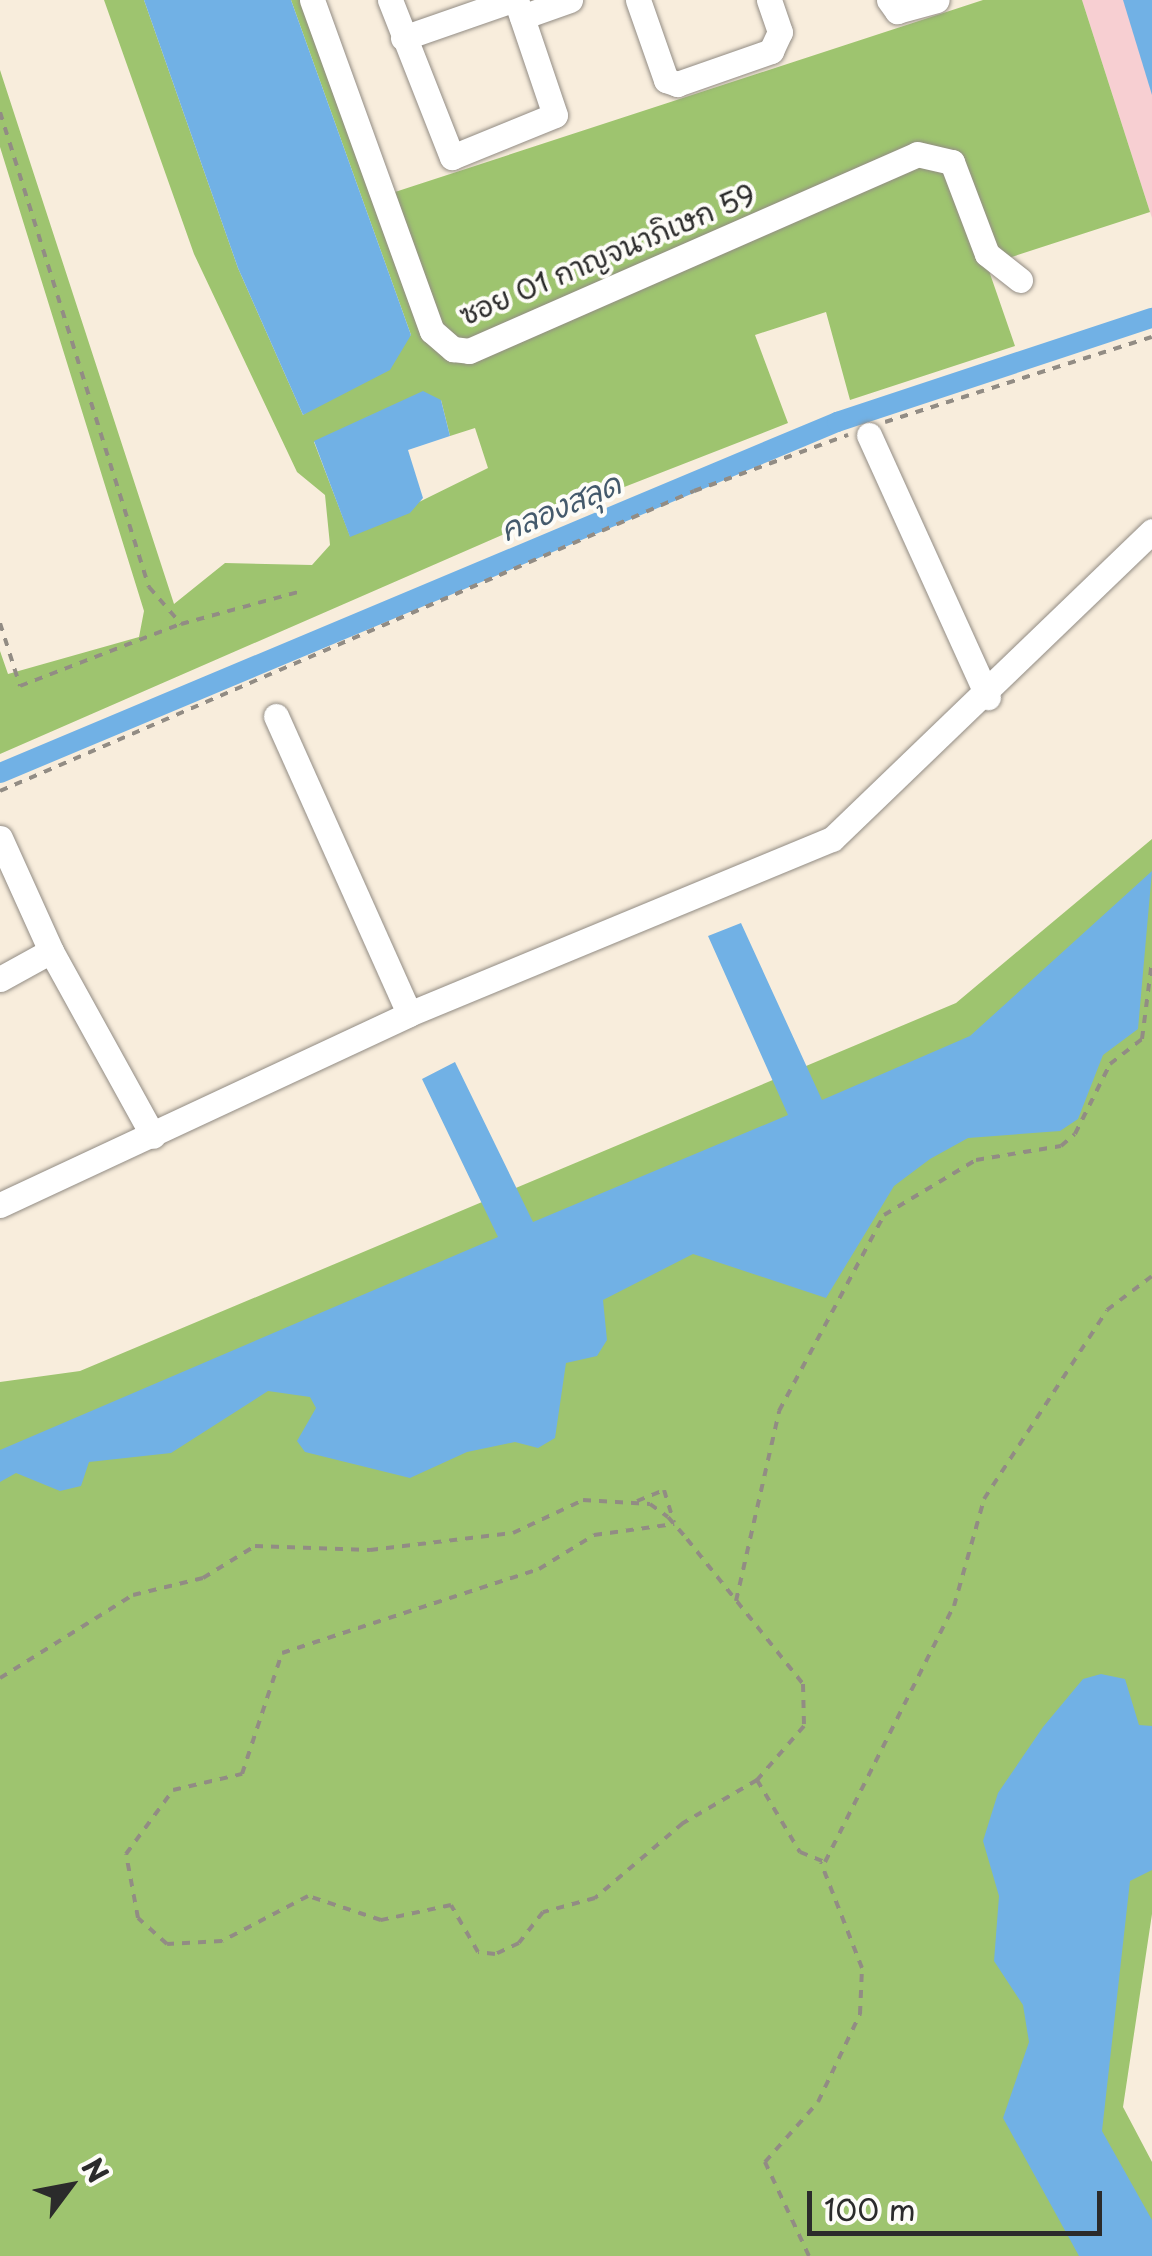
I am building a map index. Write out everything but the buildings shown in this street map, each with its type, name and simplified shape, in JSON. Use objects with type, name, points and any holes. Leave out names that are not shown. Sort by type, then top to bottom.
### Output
[{"type":"street","name":"ซอย 01 กาญจนาภิเษก 59","points":[[312,0],[422,307],[453,349],[470,351],[917,154],[952,162],[988,254],[1020,280]]},
{"type":"street","points":[[390,0],[444,152],[464,156],[555,116],[516,6]]},
{"type":"street","points":[[403,38],[516,6],[570,0]]},
{"type":"street","points":[[638,0],[666,80],[677,84],[771,51],[780,32],[769,0]]},
{"type":"street","points":[[889,0],[897,11],[937,0]]},
{"type":"street","points":[[869,434],[988,697]]},
{"type":"street","points":[[0,1205],[408,1014],[832,839],[988,697],[1050,623],[1152,532]]},
{"type":"street","points":[[276,716],[408,1014]]},
{"type":"street","points":[[0,838],[51,951],[152,1136]]},
{"type":"street","points":[[0,980],[51,951]]},
{"type":"path","points":[[0,112],[149,587],[181,624]]},
{"type":"path","points":[[0,791],[694,491],[1152,337]]},
{"type":"path","points":[[0,623],[20,686],[181,624],[298,592]]},
{"type":"path","points":[[736,1602],[779,1411],[884,1215],[976,1160],[1061,1146],[1075,1134],[1110,1064],[1142,1039],[1152,961]]},
{"type":"path","points":[[821,1863],[868,1793],[886,1734],[954,1606],[984,1499],[1108,1310],[1152,1276]]},
{"type":"path","points":[[0,1678],[133,1595],[204,1578],[255,1546],[340,1553],[473,1539],[583,1500],[637,1501],[664,1490],[674,1524]]},
{"type":"path","points":[[637,1501],[674,1524],[803,1684],[809,1708],[758,1780],[683,1823],[594,1898],[543,1912],[519,1943],[495,1954],[478,1952],[462,1913],[436,1901],[381,1920],[308,1896],[272,1921],[196,1947],[167,1944],[138,1918],[126,1854],[173,1790],[242,1774],[282,1653],[539,1569],[594,1536],[674,1524]]},
{"type":"path","points":[[758,1780],[800,1852],[821,1863],[862,1968],[860,2014],[818,2102],[766,2162],[810,2256]]},
{"type":"shaded area","points":[[1082,0],[1152,0],[1152,218],[1150,212]]},
{"type":"green space","points":[[104,0],[144,0],[238,268],[303,415],[411,335],[291,0],[321,0],[395,192],[983,0],[1082,0],[1150,212],[987,265],[1015,346],[850,400],[826,312],[755,335],[788,423],[509,532],[0,754],[0,651],[8,674],[139,637],[144,611],[0,147],[0,70],[174,604],[225,563],[312,565],[330,545],[325,495],[297,472],[194,254]],"holes":[[[441,400],[450,436],[475,428],[488,468],[350,536],[314,442]]]},
{"type":"green space","points":[[1152,839],[1152,1914],[1123,2107],[1152,2162],[1152,2256],[0,2256],[0,1382],[80,1371],[956,1003]]},
{"type":"water","points":[[144,0],[291,0],[411,335],[390,370],[303,415],[238,268]]},
{"type":"water","points":[[1123,0],[1152,0],[1152,95]]},
{"type":"water","points":[[423,391],[441,400],[450,436],[408,450],[423,498],[410,513],[350,537],[314,441]]},
{"type":"water","points":[[1152,871],[1138,1029],[1103,1055],[1078,1119],[1060,1131],[968,1138],[930,1159],[894,1186],[826,1298],[693,1254],[603,1300],[607,1340],[597,1356],[566,1363],[555,1438],[538,1448],[515,1442],[467,1452],[410,1478],[305,1452],[297,1441],[316,1408],[310,1397],[268,1391],[171,1453],[89,1462],[81,1486],[60,1491],[16,1473],[0,1482],[0,1450],[498,1237],[422,1079],[455,1062],[533,1222],[788,1115],[708,936],[741,923],[822,1100],[970,1036]]},
{"type":"water","points":[[1101,1674],[1125,1679],[1139,1725],[1152,1726],[1152,1870],[1130,1881],[1102,2131],[1152,2220],[1152,2256],[1079,2256],[1003,2118],[1029,2042],[1023,2005],[994,1961],[999,1896],[983,1841],[998,1793],[1043,1727],[1083,1679]]},
{"type":"waterway","name":"คลองสลุด","points":[[0,773],[837,422],[1152,318]]}]
